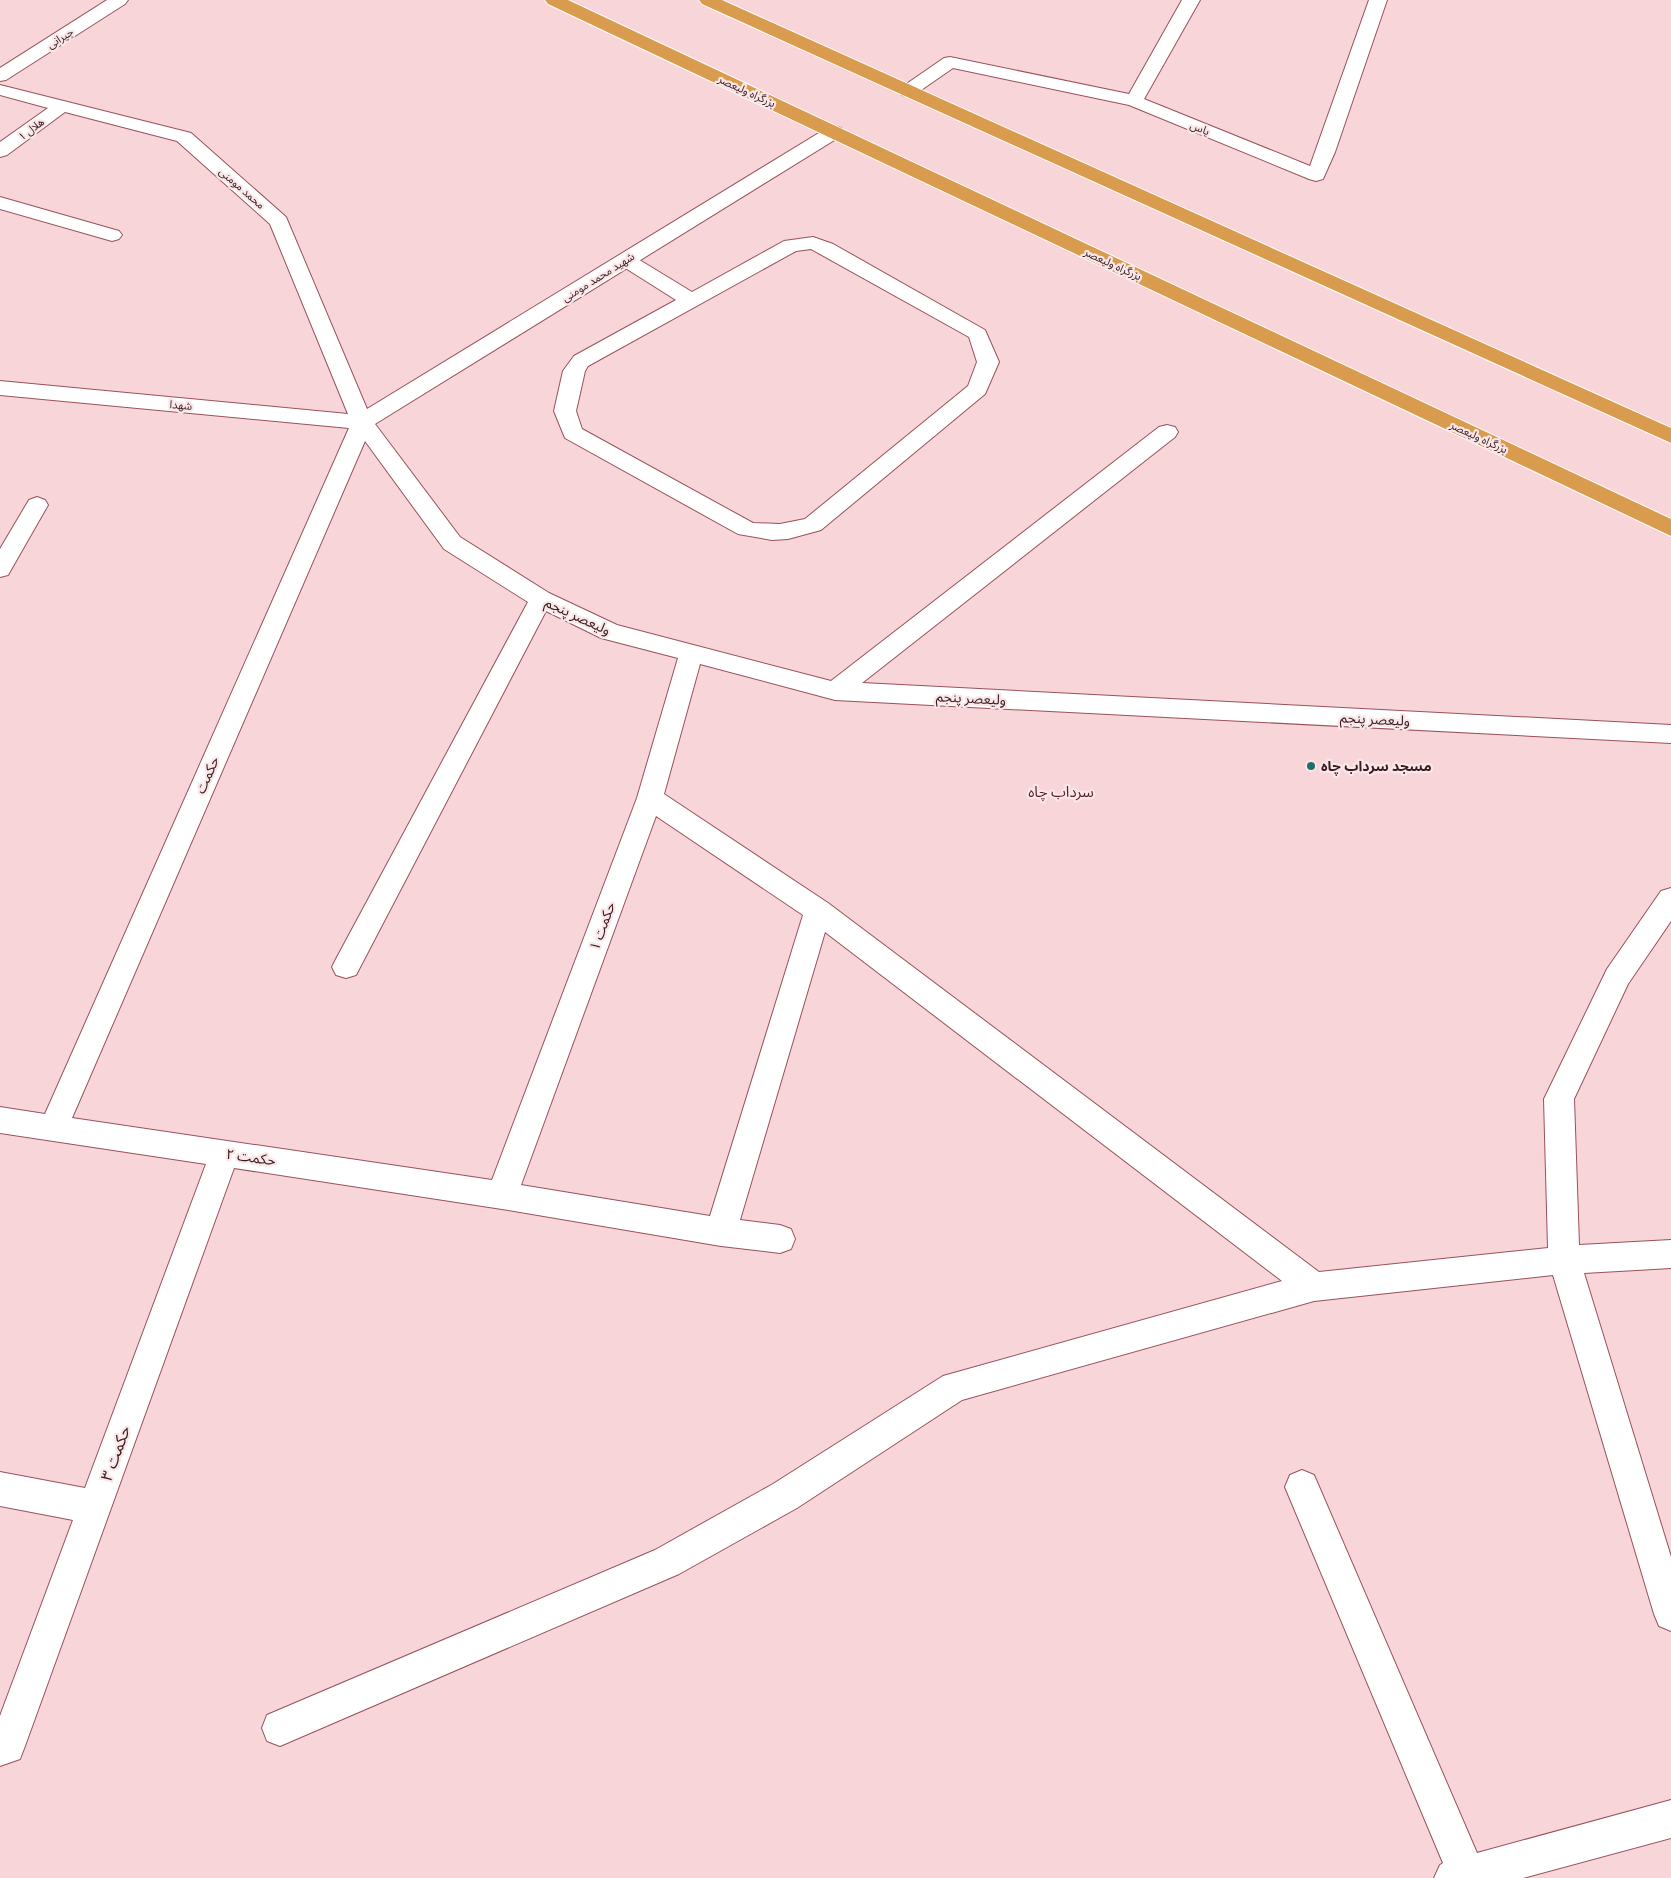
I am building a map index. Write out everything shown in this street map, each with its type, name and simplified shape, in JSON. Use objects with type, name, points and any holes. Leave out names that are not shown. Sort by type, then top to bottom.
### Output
[{"type":"highway","name":"بزرگراه ولیعصر","points":[[556,0],[1671,528]]},
{"type":"highway","points":[[708,0],[1671,436]]},
{"type":"street","name":"جیرانی","points":[[0,76],[118,0]]},
{"type":"street","points":[[1134,101],[1191,0]]},
{"type":"street","name":"یاس","points":[[908,90],[950,62],[1134,101],[1316,175],[1326,152],[1378,0]]},
{"type":"street","name":"محمد مومنی","points":[[0,90],[184,137],[279,221],[362,422]]},
{"type":"street","name":"هلال ۱","points":[[0,152],[62,106]]},
{"type":"street","name":"شهید محمد مومنی","points":[[362,422],[834,132]]},
{"type":"street","points":[[0,203],[112,235]]},
{"type":"street","points":[[813,243],[826,248],[978,334],[988,362],[977,389],[813,525],[783,534],[760,533],[746,529],[573,433],[565,412],[574,371],[581,361],[691,300],[792,245],[813,243]]},
{"type":"street","points":[[626,260],[691,300]]},
{"type":"street","name":"شهدا","points":[[0,388],[362,422]]},
{"type":"street","name":"ولیعصر پنجم","points":[[362,422],[452,543],[541,599],[610,632],[835,691],[1671,734]]},
{"type":"street","name":"حکمت","points":[[53,1128],[362,422]]},
{"type":"street","points":[[835,691],[1167,432]]},
{"type":"street","points":[[0,569],[37,505]]},
{"type":"street","points":[[346,967],[541,599]]},
{"type":"street","name":"حکمت ۱","points":[[502,1195],[650,798],[691,654]]},
{"type":"street","points":[[650,798],[818,911],[1314,1287]]},
{"type":"street","points":[[1671,900],[1617,978],[1559,1099],[1564,1260],[1671,1614]]},
{"type":"street","points":[[722,1232],[818,911]]},
{"type":"street","name":"حکمت ۲","points":[[0,1120],[502,1195],[722,1232],[780,1239]]},
{"type":"street","name":"حکمت ۳","points":[[0,1748],[7,1746],[225,1153]]},
{"type":"street","points":[[280,1728],[667,1562],[785,1496],[954,1387],[1314,1287],[1564,1260],[1671,1254]]},
{"type":"street","points":[[1302,1487],[1460,1876],[1671,1819]]},
{"type":"street","points":[[0,1490],[96,1507]]},
{"type":"place","name":"مسجد سرداب چاه","points":[[1311,766]]},
{"type":"district","name":"سرداب چاه","points":[[1061,792]]}]
